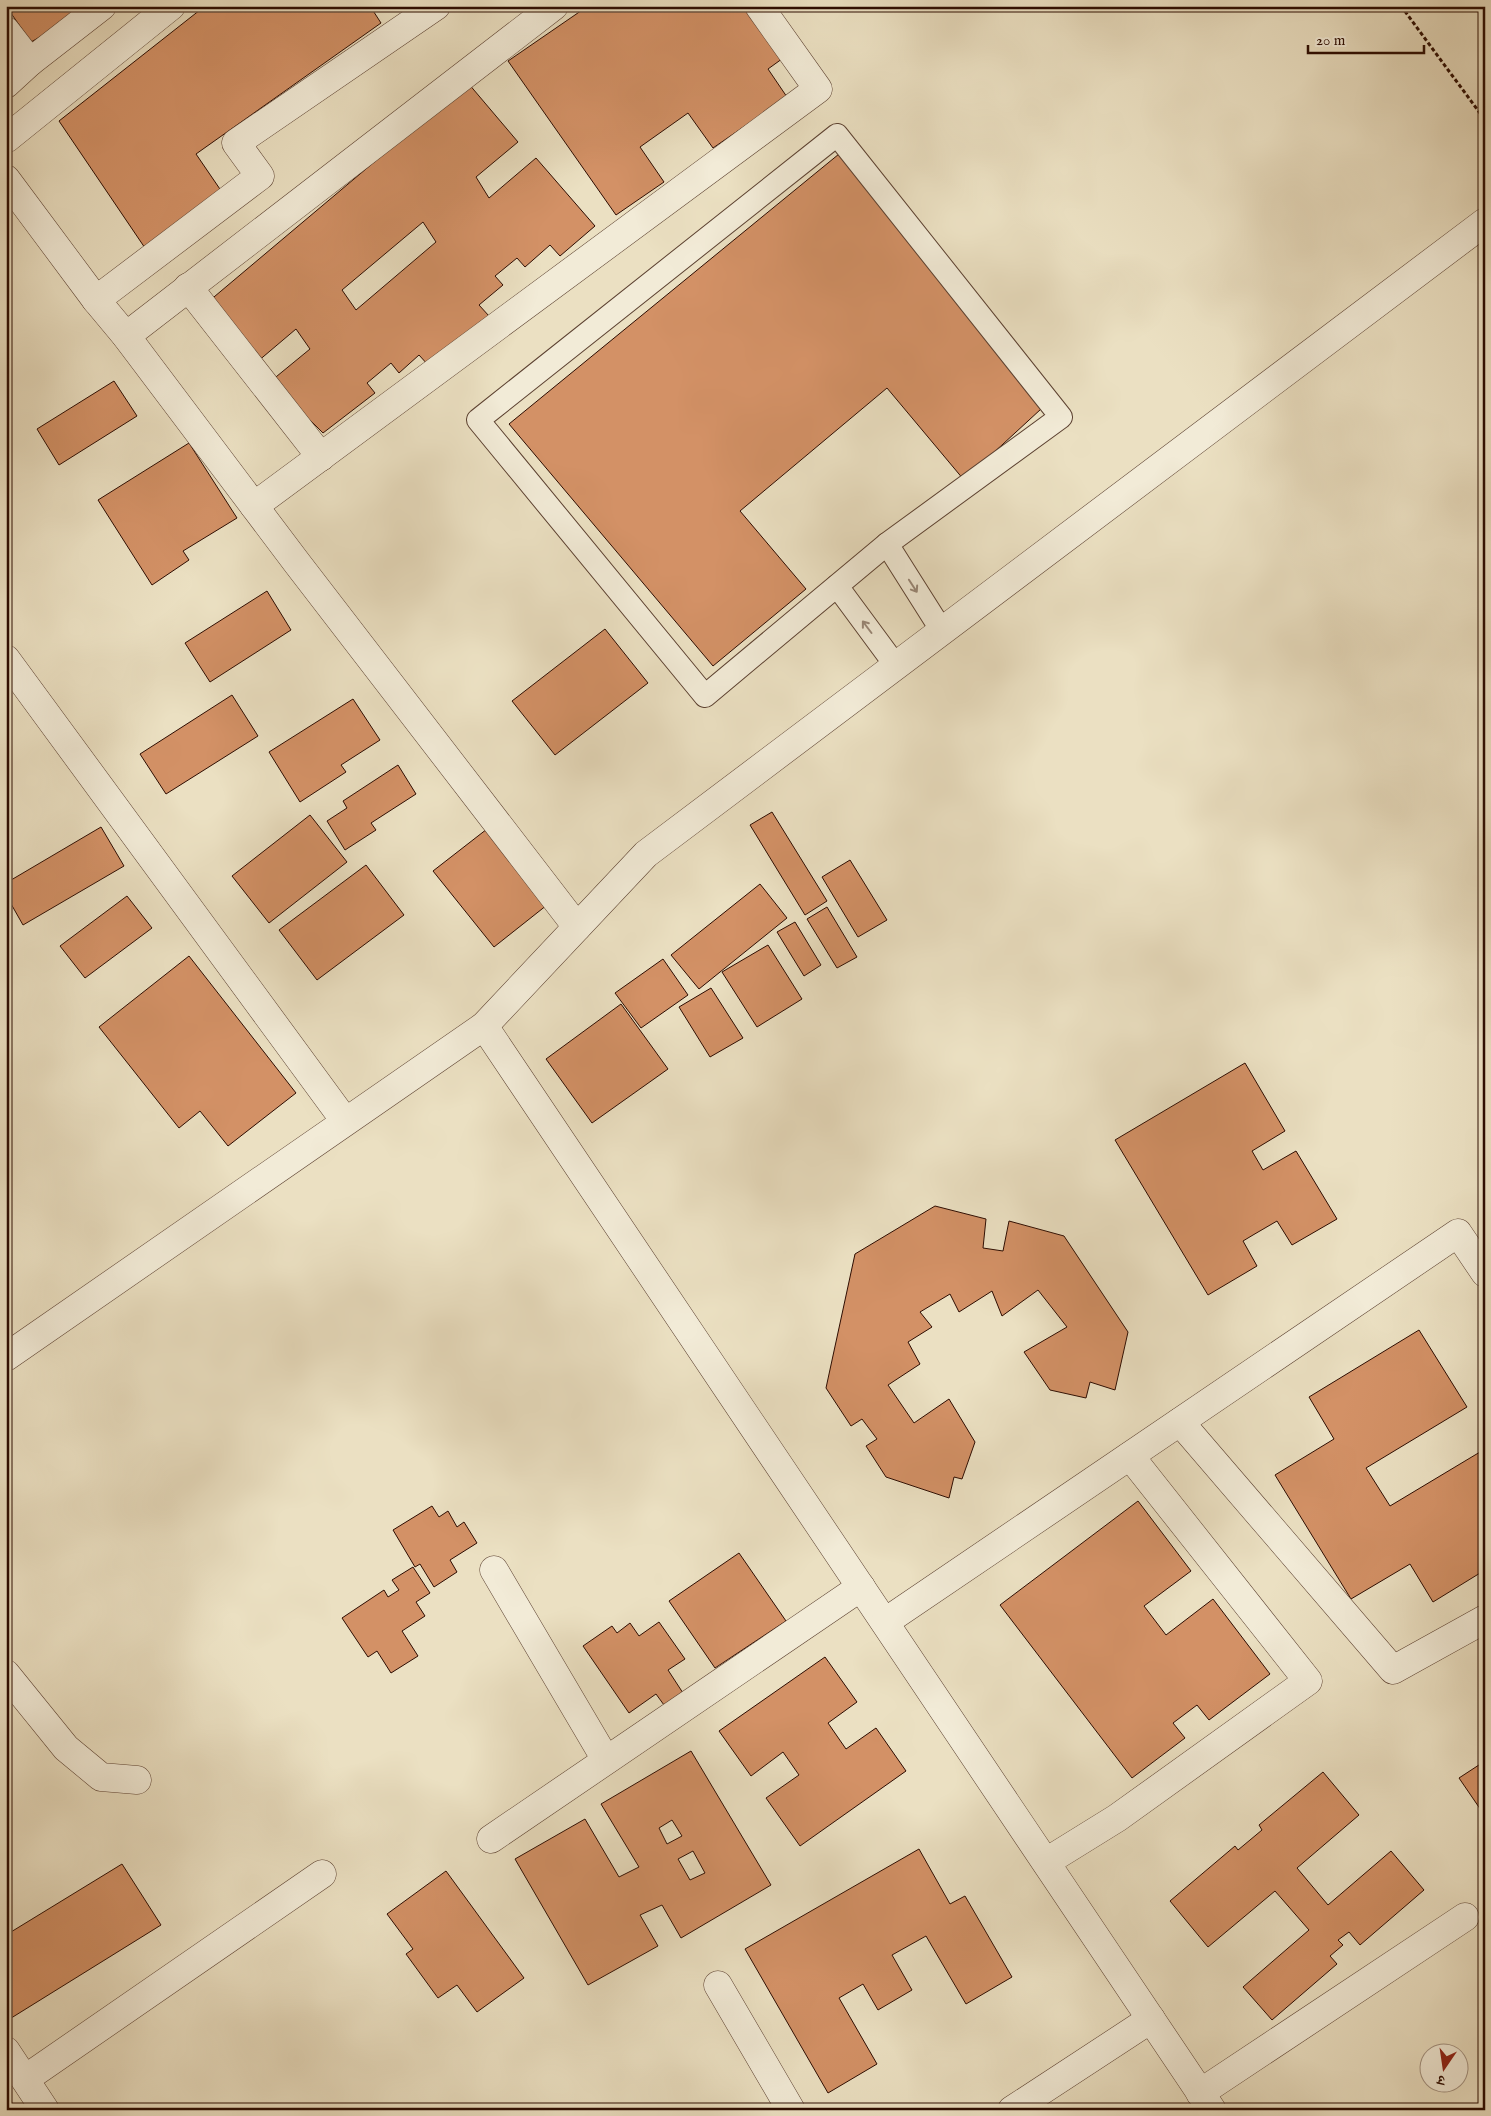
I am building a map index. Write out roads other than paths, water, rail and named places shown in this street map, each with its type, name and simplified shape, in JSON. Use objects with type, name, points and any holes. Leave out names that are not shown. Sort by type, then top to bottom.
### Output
[{"type":"street","points":[[6,84],[30,62],[102,6]]},
{"type":"street","points":[[6,139],[171,6]]},
{"type":"street","points":[[96,300],[260,176],[236,143],[436,6]]},
{"type":"street","points":[[126,336],[554,6]]},
{"type":"street","points":[[254,506],[818,89],[759,6]]},
{"type":"street","points":[[6,32],[30,62]]},
{"type":"street","points":[[6,179],[96,300],[126,336],[577,927]]},
{"type":"street","points":[[6,1357],[484,1026],[646,854],[1485,222]]},
{"type":"street","points":[[188,287],[321,458]]},
{"type":"street","points":[[6,658],[345,1121]]},
{"type":"street","points":[[484,1026],[1206,2101],[1465,1917]]},
{"type":"street","points":[[885,1622],[1458,1233],[1485,1273]]},
{"type":"street","points":[[1180,1422],[1393,1670],[1485,1619]]},
{"type":"street","points":[[1046,1862],[1117,1818],[1308,1681],[1130,1456]]},
{"type":"street","points":[[494,1570],[606,1760]]},
{"type":"street","points":[[491,1839],[862,1587]]},
{"type":"street","points":[[6,1674],[66,1748],[101,1777],[137,1780]]},
{"type":"street","points":[[45,2110],[13,2066],[322,1874]]},
{"type":"street","points":[[718,1985],[792,2110]]},
{"type":"street","points":[[1012,2110],[1151,2019]]},
{"type":"lane","points":[[837,135],[1061,417],[887,544],[704,696],[478,420],[837,135]]},
{"type":"lane","points":[[887,544],[942,631]]},
{"type":"lane","points":[[837,586],[896,666]]}]
